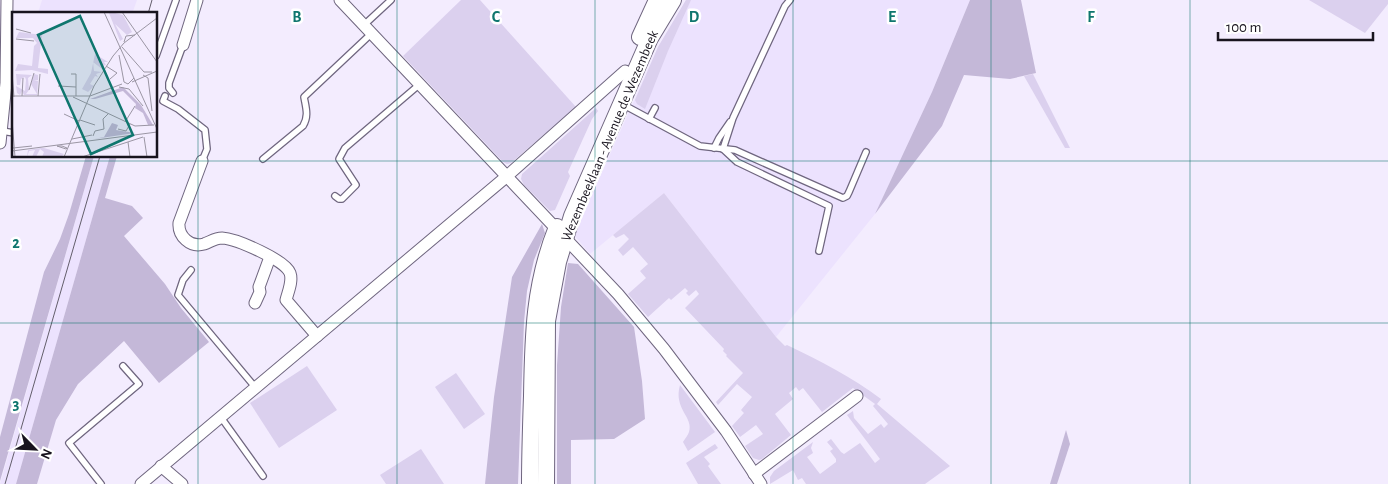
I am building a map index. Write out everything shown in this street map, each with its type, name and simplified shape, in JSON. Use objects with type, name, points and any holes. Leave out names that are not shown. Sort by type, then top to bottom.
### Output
[{"type":"main road","name":"Wezembeeklaan - Avenue de Wezembeek","points":[[530,484],[535,312],[546,259],[560,233],[625,71],[657,0]]},
{"type":"main road","name":"Wezembeeklaan - Avenue de Wezembeek","points":[[546,484],[547,321],[560,233],[572,216],[650,38],[673,0]]},
{"type":"street","points":[[1,137],[3,98],[10,68],[6,0]]},
{"type":"street","points":[[183,45],[197,0]]},
{"type":"street","points":[[340,0],[618,294],[664,349],[726,430],[758,479],[857,396]]},
{"type":"street","points":[[141,484],[506,177],[625,71]]},
{"type":"street","points":[[202,161],[179,223],[179,233],[190,243],[199,245],[215,239],[228,239],[284,265],[290,274],[291,281],[286,300],[317,336]]},
{"type":"street","points":[[255,303],[260,292],[258,287],[270,257]]},
{"type":"street","points":[[161,466],[182,484]]},
{"type":"lane","points":[[158,50],[176,0]]},
{"type":"lane","points":[[364,24],[392,0]]},
{"type":"lane","points":[[723,149],[733,118],[785,3],[790,0]]},
{"type":"lane","points":[[263,159],[303,126],[307,119],[304,97],[372,33]]},
{"type":"lane","points":[[173,93],[169,88],[170,83],[183,45]]},
{"type":"lane","points":[[335,196],[342,199],[356,185],[339,159],[346,148],[420,84]]},
{"type":"lane","points":[[165,96],[164,101],[178,109],[205,130],[207,149],[202,161]]},
{"type":"lane","points":[[622,104],[700,146],[735,150],[843,198],[850,192],[866,152]]},
{"type":"lane","points":[[649,119],[655,108]]},
{"type":"lane","points":[[714,148],[733,118]]},
{"type":"lane","points":[[723,149],[737,162],[829,206],[818,251]]},
{"type":"lane","points":[[191,270],[183,280],[178,295],[255,387]]},
{"type":"lane","points":[[101,484],[69,443],[138,384],[123,366]]},
{"type":"lane","points":[[220,416],[263,476]]},
{"type":"shaded area","points":[[42,0],[137,0],[133,12],[38,12]]},
{"type":"shaded area","points":[[461,0],[480,0],[576,107],[511,163],[503,162],[403,56]]},
{"type":"shaded area","points":[[686,0],[970,0],[932,92],[875,214],[776,337],[664,193],[590,254],[574,235],[658,47]]},
{"type":"shaded area","points":[[686,0],[691,0],[645,109],[637,104],[635,100],[658,47]]},
{"type":"shaded area","points":[[970,0],[1021,0],[1036,73],[1010,79],[964,75],[942,126],[875,214],[932,92]]},
{"type":"shaded area","points":[[1309,0],[1388,0],[1388,4],[1365,33]]},
{"type":"shaded area","points":[[1033,74],[1070,148],[1065,148],[1024,76]]},
{"type":"shaded area","points":[[596,108],[598,111],[592,119],[568,172],[570,176],[555,210],[550,211],[524,185],[521,179],[522,174]]},
{"type":"shaded area","points":[[85,158],[93,158],[0,481],[0,437],[44,272],[60,239]]},
{"type":"shaded area","points":[[93,158],[109,158],[16,484],[0,484]]},
{"type":"shaded area","points":[[109,158],[116,158],[105,198],[132,206],[143,218],[124,236],[165,284],[181,308],[209,342],[159,383],[124,341],[78,384],[56,420],[37,484],[16,484]]},
{"type":"shaded area","points":[[664,193],[785,346],[787,345],[836,370],[881,399],[877,404],[950,466],[925,484],[806,484],[802,478],[798,480],[793,470],[770,484],[770,477],[774,471],[813,442],[811,448],[813,453],[807,457],[820,474],[836,462],[830,451],[833,449],[827,442],[831,439],[844,454],[860,443],[875,463],[880,459],[847,415],[853,411],[854,418],[868,434],[881,424],[884,428],[888,424],[873,406],[875,404],[853,388],[822,412],[803,388],[799,391],[796,387],[789,393],[793,399],[775,414],[791,435],[762,459],[753,458],[745,446],[763,434],[756,425],[740,437],[732,426],[744,413],[741,410],[752,397],[737,384],[718,405],[716,402],[743,373],[726,356],[723,351],[724,349],[685,308],[699,294],[696,290],[689,296],[685,288],[671,300],[669,298],[648,317],[628,294],[646,278],[640,271],[648,264],[633,247],[623,256],[618,250],[629,239],[624,234],[616,238],[613,235]]},
{"type":"shaded area","points":[[542,224],[545,233],[534,260],[527,291],[524,322],[518,484],[485,484],[494,397],[512,277]]},
{"type":"shaded area","points":[[568,263],[578,264],[634,327],[642,381],[645,419],[614,439],[571,440],[571,484],[557,484],[557,365],[561,307]]},
{"type":"shaded area","points":[[307,366],[337,410],[279,448],[250,403]]},
{"type":"shaded area","points":[[456,373],[485,414],[464,429],[435,387]]},
{"type":"shaded area","points":[[680,385],[715,432],[688,451],[683,442],[689,433],[690,427],[679,400]]},
{"type":"shaded area","points":[[1066,430],[1070,444],[1057,484],[1050,484]]},
{"type":"shaded area","points":[[715,444],[718,448],[704,457],[721,484],[698,484],[686,463]]},
{"type":"shaded area","points":[[421,449],[444,484],[386,484],[380,475]]},
{"type":"tram line","points":[[149,12],[152,0]]},
{"type":"tram line","points":[[5,484],[99,158]]}]
